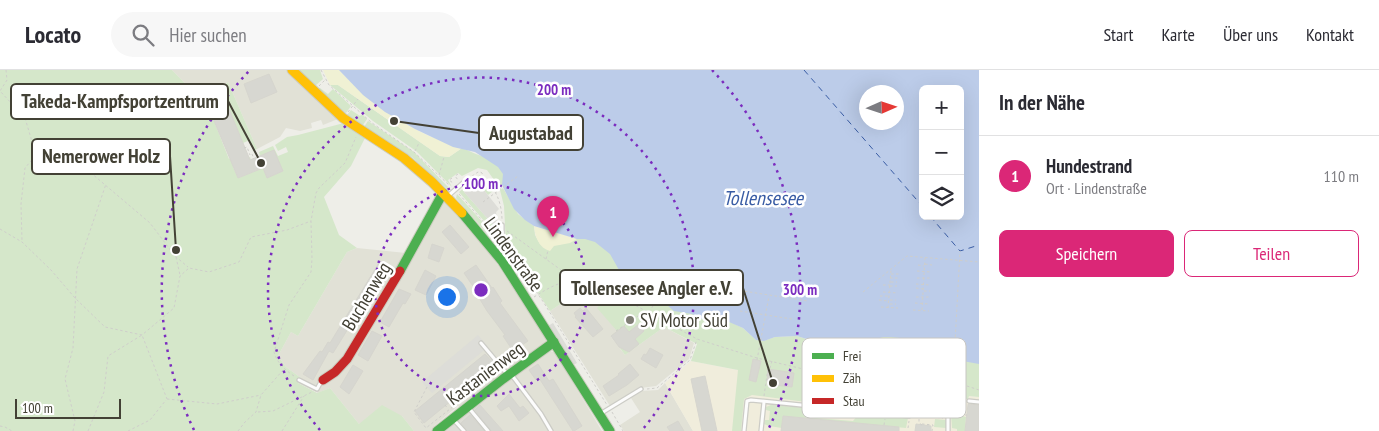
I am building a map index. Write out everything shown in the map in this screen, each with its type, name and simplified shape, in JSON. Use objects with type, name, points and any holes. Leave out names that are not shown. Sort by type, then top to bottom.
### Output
[{"type":"street","name":"Lindenstraße","points":[[292,70],[321,99],[360,130],[404,158],[448,193],[495,251],[610,431]]},
{"type":"street","name":"Buchenweg","points":[[323,380],[335,372],[347,359],[391,288],[437,202],[448,193]]},
{"type":"street","name":"Kastanienweg","points":[[438,431],[451,414],[468,406],[554,342]]},
{"type":"lane","points":[[448,193],[463,183]]},
{"type":"lane","points":[[495,251],[502,242],[502,225]]},
{"type":"lane","points":[[481,343],[541,414],[551,431]]},
{"type":"lane","points":[[298,380],[317,389]]},
{"type":"lane","name":"Buchenweg","points":[[317,389],[323,380]]},
{"type":"lane","points":[[600,415],[641,389]]},
{"type":"lane","points":[[744,431],[747,401],[802,405]]},
{"type":"lane","points":[[969,401],[979,402]]},
{"type":"lane","points":[[761,431],[764,402]]},
{"type":"lane","points":[[468,406],[488,431]]},
{"type":"lane","points":[[451,414],[464,431]]},
{"type":"lane","points":[[948,418],[948,431]]},
{"type":"path","points":[[6,70],[7,80],[0,92],[25,118],[36,155]]},
{"type":"path","points":[[321,70],[329,85],[372,123],[414,152],[438,175],[448,193]]},
{"type":"path","points":[[353,106],[358,99]]},
{"type":"path","points":[[298,380],[284,369],[275,358],[274,352],[289,305],[311,272],[311,221],[316,193],[345,163],[360,130]]},
{"type":"path","points":[[414,152],[419,143]]},
{"type":"path","points":[[244,148],[247,147],[254,158]]},
{"type":"path","points":[[22,242],[22,204],[26,168],[36,155],[57,153],[84,167],[106,184],[150,223],[175,256],[190,268],[209,272],[239,262],[251,236],[287,230],[311,221]]},
{"type":"path","points":[[438,175],[444,157]]},
{"type":"path","points":[[458,174],[455,176],[463,183],[478,172],[481,172],[495,191],[502,206],[502,225],[506,230],[568,275],[611,292],[697,339],[757,359],[802,368]]},
{"type":"path","points":[[483,202],[495,191],[518,176]]},
{"type":"path","points":[[452,178],[449,180],[458,187]]},
{"type":"path","points":[[73,431],[75,421],[65,379],[73,348],[77,269],[106,184]]},
{"type":"path","points":[[0,229],[22,242],[105,327],[142,335]]},
{"type":"path","points":[[546,259],[548,250]]},
{"type":"path","points":[[955,338],[960,251]]},
{"type":"path","points":[[88,431],[104,392],[108,356],[142,335],[174,308],[180,276],[175,256]]},
{"type":"path","points":[[862,292],[907,256],[979,262]]},
{"type":"path","points":[[922,310],[925,258]]},
{"type":"path","points":[[918,265],[932,265]]},
{"type":"path","points":[[180,276],[190,268]]},
{"type":"path","points":[[888,308],[891,269]]},
{"type":"path","points":[[917,271],[931,272]]},
{"type":"path","points":[[891,274],[900,274]]},
{"type":"path","points":[[890,278],[900,278]]},
{"type":"path","points":[[917,278],[931,278]]},
{"type":"path","points":[[579,279],[564,281],[538,295],[623,431]]},
{"type":"path","points":[[890,282],[897,282]]},
{"type":"path","points":[[916,284],[930,285]]},
{"type":"path","points":[[883,285],[897,286]]},
{"type":"path","points":[[648,313],[665,288]]},
{"type":"path","points":[[916,288],[930,291]]},
{"type":"path","points":[[730,289],[808,301]]},
{"type":"path","points":[[882,292],[898,293]]},
{"type":"path","points":[[757,359],[769,295]]},
{"type":"path","points":[[880,296],[889,296]]},
{"type":"path","points":[[916,297],[930,297]]},
{"type":"path","points":[[879,300],[896,300]]},
{"type":"path","points":[[915,303],[929,304]]},
{"type":"path","points":[[889,304],[896,304]]},
{"type":"path","points":[[881,308],[898,308]]},
{"type":"path","points":[[616,331],[643,310]]},
{"type":"path","points":[[913,310],[929,311]]},
{"type":"path","points":[[740,311],[792,319]]},
{"type":"path","points":[[142,335],[167,399]]},
{"type":"path","points":[[641,389],[657,388],[690,360],[697,339]]},
{"type":"path","points":[[764,402],[768,368],[770,368],[772,361]]},
{"type":"path","points":[[427,387],[414,412],[426,428],[451,414],[479,386],[502,368]]},
{"type":"path","points":[[238,431],[256,412],[260,395],[284,369]]},
{"type":"path","points":[[475,381],[479,386]]},
{"type":"path","points":[[966,385],[979,390]]},
{"type":"path","points":[[256,412],[273,410],[317,389]]},
{"type":"path","points":[[167,399],[217,404],[260,395]]},
{"type":"path","points":[[282,431],[304,396]]},
{"type":"path","points":[[128,431],[150,420],[167,399]]},
{"type":"path","points":[[445,406],[451,414]]},
{"type":"path","points":[[920,418],[919,423],[933,425],[932,431]]},
{"type":"path","points":[[0,426],[12,431]]},
{"type":"shaded area","points":[[0,70],[172,70],[205,104],[228,82],[257,149],[252,151],[254,149],[250,140],[243,143],[229,109],[212,116],[229,159],[246,152],[236,164],[250,157],[251,160],[233,167],[238,178],[263,168],[267,178],[283,171],[260,156],[259,152],[273,146],[278,156],[288,152],[286,147],[278,151],[275,145],[287,137],[344,123],[365,138],[351,166],[324,197],[339,235],[357,248],[347,252],[298,336],[291,332],[278,356],[286,367],[301,378],[298,383],[317,393],[330,388],[359,424],[382,405],[402,416],[414,431],[0,431]]},
{"type":"shaded area","points":[[172,70],[288,70],[338,119],[323,125],[321,120],[311,123],[312,128],[300,131],[286,128],[280,137],[257,149],[228,82],[205,104]]},
{"type":"shaded area","points":[[299,70],[320,70],[323,79],[315,86]]},
{"type":"shaded area","points":[[330,85],[338,85],[440,156],[449,157],[462,148],[492,158],[511,179],[499,187],[487,170],[478,168],[462,176],[458,173],[448,180],[452,187],[416,151],[373,121]]},
{"type":"shaded area","points":[[320,88],[328,94],[333,89],[351,106],[346,113],[317,89]]},
{"type":"shaded area","points":[[351,110],[360,116],[362,114],[367,119],[363,125],[347,115]]},
{"type":"shaded area","points":[[368,121],[414,152],[450,189],[447,189],[412,157],[364,127]]},
{"type":"shaded area","points":[[480,175],[493,191],[488,195],[476,180],[471,184],[472,180]]},
{"type":"shaded area","points":[[476,180],[499,209],[496,212],[498,224],[495,227],[464,192]]},
{"type":"shaded area","points":[[464,188],[467,189],[464,192],[495,227],[498,224],[500,226],[498,237],[459,192]]},
{"type":"shaded area","points":[[503,188],[518,214],[534,226],[535,235],[540,244],[554,245],[564,243],[586,232],[668,292],[743,328],[756,340],[763,341],[775,337],[797,336],[803,338],[802,401],[752,395],[744,399],[741,431],[732,431],[738,370],[691,361],[697,344],[664,327],[625,355],[611,336],[617,331],[597,308],[607,296],[585,288],[550,311],[506,245],[504,206],[500,190]]},
{"type":"shaded area","points":[[438,192],[492,256],[547,341],[523,361],[507,370],[504,375],[461,409],[458,406],[434,426],[436,429],[434,431],[414,431],[402,416],[359,424],[330,388],[318,393],[298,383],[301,378],[286,367],[278,356],[291,332],[298,336],[347,252],[357,248],[406,253]]},
{"type":"shaded area","points":[[457,194],[498,239],[497,245],[456,198]]},
{"type":"shaded area","points":[[585,288],[607,296],[617,332],[611,337],[625,355],[664,327],[694,343],[689,359],[656,386],[640,388],[610,406],[550,311]]},
{"type":"shaded area","points":[[553,323],[577,363],[571,366],[548,326]]},
{"type":"shaded area","points":[[895,329],[932,338],[861,338]]},
{"type":"shaded area","points":[[478,335],[488,347],[432,393],[422,382]]},
{"type":"shaded area","points":[[548,350],[555,353],[602,431],[503,431],[478,404]]},
{"type":"shaded area","points":[[966,352],[979,355],[979,397],[969,396],[966,399]]},
{"type":"shaded area","points":[[691,361],[802,383],[802,418],[966,418],[966,399],[969,396],[979,397],[979,431],[693,431],[665,383]]},
{"type":"shaded area","points":[[665,383],[693,431],[624,431],[620,425],[640,412],[631,398],[641,391],[658,390]]},
{"type":"shaded area","points":[[478,404],[503,431],[446,431]]},
{"type":"shaded area","points":[[771,405],[802,408],[802,418],[783,416],[782,428],[769,426],[764,424],[765,420],[769,420],[770,411],[766,410],[766,407]]},
{"type":"shaded area","points":[[804,418],[853,421],[856,418],[908,418],[906,428]]},
{"type":"shaded area","points":[[951,418],[966,418],[965,431],[957,431],[957,429],[952,428]]},
{"type":"shaded area","points":[[935,419],[946,420],[946,428],[934,427]]},
{"type":"sand","points":[[323,70],[339,70],[370,99],[391,115],[429,136],[462,148],[449,157],[440,156],[338,85],[330,85]]},
{"type":"sand","points":[[534,226],[577,239],[570,243],[554,246],[550,251],[546,250],[538,242]]},
{"type":"water","name":"Tollensesee","points":[[339,70],[979,70],[979,364],[966,362],[966,338],[803,338],[797,336],[775,337],[764,341],[756,340],[743,328],[729,322],[702,319],[692,314],[674,311],[644,285],[632,282],[619,270],[610,254],[595,242],[577,239],[534,226],[525,220],[514,209],[502,185],[503,174],[498,167],[475,152],[453,147],[385,112],[363,95]]},
{"type":"building","points":[[269,74],[277,92],[251,103],[244,84]]},
{"type":"building","points":[[229,109],[250,160],[274,150],[283,171],[267,178],[263,168],[238,178],[212,116]]},
{"type":"building","points":[[450,225],[469,247],[461,254],[442,232]]},
{"type":"building","points":[[432,244],[444,248],[439,262],[428,258]]},
{"type":"building","points":[[380,261],[390,267],[386,276],[382,281],[379,279],[333,353],[329,351],[313,380],[303,374],[320,351],[322,352],[328,342],[330,343]]},
{"type":"building","points":[[476,265],[502,301],[500,303],[528,341],[513,351],[503,336],[505,335],[487,311],[464,273]]},
{"type":"building","points":[[425,270],[436,276],[426,295],[415,290]]},
{"type":"building","points":[[399,289],[411,294],[405,304],[403,303],[389,327],[380,322]]},
{"type":"building","points":[[580,308],[583,311],[586,308],[603,329],[593,337],[575,317],[574,313]]},
{"type":"building","points":[[639,324],[644,331],[635,339],[639,344],[629,352],[619,347],[611,336],[624,326],[629,332]]},
{"type":"building","points":[[372,331],[382,336],[368,361],[358,355]]},
{"type":"building","points":[[650,348],[663,355],[656,368],[641,359]]},
{"type":"building","points":[[485,354],[495,365],[424,423],[415,411]]},
{"type":"building","points":[[753,359],[761,361],[756,382],[749,380]]},
{"type":"building","points":[[538,364],[549,381],[553,379],[582,426],[574,431],[539,378],[536,380],[529,370]]},
{"type":"building","points":[[630,364],[639,375],[609,396],[603,386],[619,375]]},
{"type":"building","points":[[353,365],[363,371],[349,394],[340,387]]},
{"type":"building","points":[[768,369],[794,373],[792,387],[767,384]]},
{"type":"building","points":[[705,376],[717,431],[702,431],[691,379]]},
{"type":"building","points":[[509,394],[520,408],[523,406],[529,413],[519,421],[509,406],[501,411],[497,406]]},
{"type":"building","points":[[968,404],[979,405],[979,431],[965,431]]},
{"type":"building","points":[[480,405],[503,431],[491,431],[475,410]]},
{"type":"building","points":[[470,415],[484,431],[467,431],[461,423]]},
{"type":"building","points":[[783,416],[899,427],[899,431],[781,431]]},
{"type":"building","points":[[678,421],[684,431],[670,431],[667,427]]},
{"type":"building","points":[[916,424],[931,426],[931,431],[915,431]]},
{"type":"ferry route","points":[[804,70],[919,202]]},
{"type":"ferry route","points":[[933,220],[960,251],[979,245]]},
{"type":"traffic: fast","points":[[400,271],[443,193]]},
{"type":"traffic: fast","points":[[462,213],[502,261],[610,431]]},
{"type":"traffic: fast","points":[[437,431],[554,342]]},
{"type":"traffic: slow","points":[[292,70],[343,118],[404,158],[432,182],[462,213]]},
{"type":"traffic: jam","points":[[323,380],[335,372],[347,359],[400,271]]},
{"type":"place","name":"Augustabad","points":[[394,121]]},
{"type":"place","name":"Takeda-Kampfsportzentrum","points":[[261,163]]},
{"type":"place","name":"Hundestrand","points":[[553,237]]},
{"type":"place","name":"Nemerower Holz","points":[[176,250]]},
{"type":"place","name":"SV Motor Süd","points":[[630,320]]},
{"type":"place","name":"Tollensesee Angler e.V.","points":[[773,383]]}]
